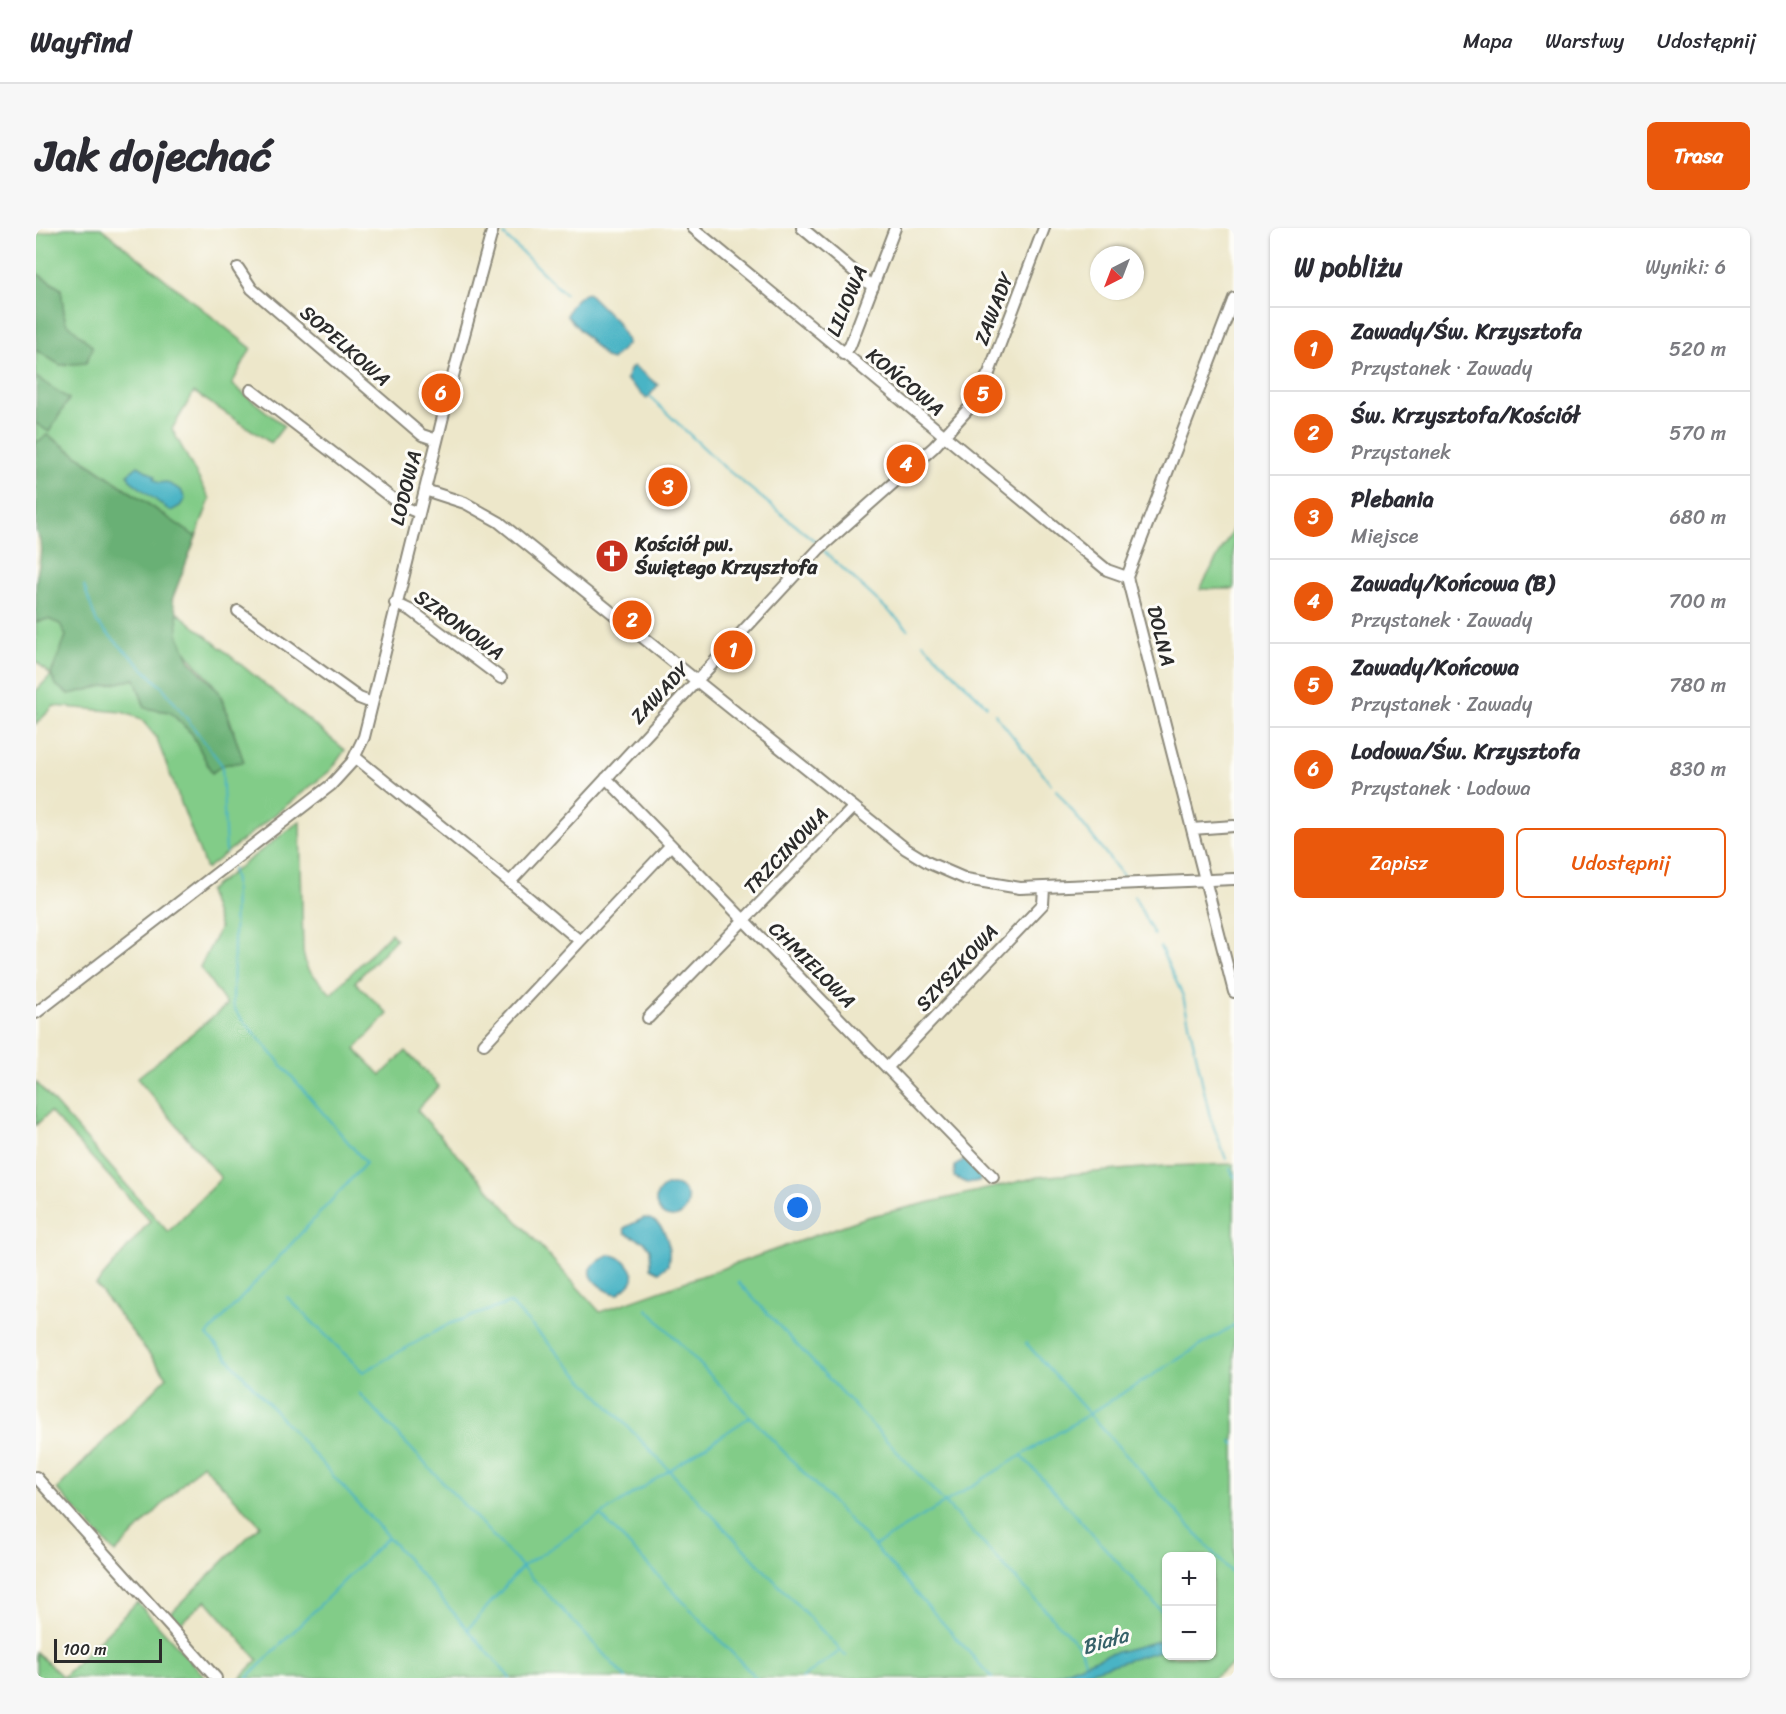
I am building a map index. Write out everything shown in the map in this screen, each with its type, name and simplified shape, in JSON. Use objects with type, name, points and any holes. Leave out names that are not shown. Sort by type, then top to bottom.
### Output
[{"type":"street","name":"LODOWA","points":[[36,1013],[331,785],[355,757],[364,737],[395,603],[493,228]]},
{"type":"street","name":"KOŃCOWA","points":[[693,228],[943,437],[1107,570],[1127,577]]},
{"type":"street","points":[[802,228],[873,287]]},
{"type":"street","name":"LILIOWA","points":[[843,354],[850,346],[895,228]]},
{"type":"street","name":"ZAWADY","points":[[510,882],[833,535],[943,437],[970,407],[989,373],[1044,228]]},
{"type":"street","name":"SOPELKOWA","points":[[238,268],[252,289],[287,320],[422,435],[437,440]]},
{"type":"street","points":[[1127,577],[1234,298]]},
{"type":"street","points":[[251,390],[402,506],[419,513]]},
{"type":"street","points":[[425,490],[465,503],[499,522],[906,849],[951,873],[1001,886],[1044,888],[1234,879]]},
{"type":"street","name":"DOLNA","points":[[1127,577],[1234,992]]},
{"type":"street","name":"SZRONOWA","points":[[395,603],[412,611],[501,678]]},
{"type":"street","points":[[238,611],[359,698],[372,703]]},
{"type":"street","points":[[355,757],[580,941]]},
{"type":"street","name":"CHMIELOWA","points":[[606,778],[993,1177]]},
{"type":"street","name":"TRZCINOWA","points":[[648,1018],[854,807]]},
{"type":"street","points":[[1192,829],[1234,826]]},
{"type":"street","points":[[484,1044],[670,846]]},
{"type":"street","name":"SZYSZKOWA","points":[[887,1068],[1042,904],[1044,888]]},
{"type":"street","points":[[36,1477],[216,1678]]},
{"type":"green space","points":[[65,228],[101,228],[251,348],[232,384],[284,426],[271,443],[194,392],[172,429],[210,499],[196,537],[48,435],[36,443],[36,423],[49,432],[69,399],[36,377],[36,350],[61,365],[65,321],[61,289],[36,273],[36,235]]},
{"type":"green space","points":[[36,273],[61,289],[65,321],[93,347],[86,363],[60,365],[36,350]]},
{"type":"green space","points":[[36,377],[69,399],[49,432],[36,423]]},
{"type":"green space","points":[[47,435],[196,537],[172,600],[177,612],[178,634],[190,661],[219,692],[244,762],[222,765],[212,773],[192,734],[170,712],[145,708],[135,679],[69,694],[57,686],[51,675],[66,636],[60,624],[48,619],[36,622],[36,583],[41,550],[36,532],[36,443]]},
{"type":"green space","points":[[1234,527],[1234,589],[1200,589]]},
{"type":"green space","points":[[177,612],[345,750],[331,770],[206,869],[156,737],[141,719],[122,712],[54,706],[36,724],[36,691],[51,675],[36,661],[36,622],[48,619],[61,624],[66,636],[51,674],[57,686],[69,694],[135,679],[145,708],[170,712],[192,734],[212,773],[222,765],[243,762],[221,696],[182,646],[176,624]]},
{"type":"green space","points":[[300,821],[303,952],[307,968],[331,994],[391,933],[396,939],[355,982],[388,1014],[355,1049],[381,1075],[406,1051],[439,1086],[417,1110],[600,1312],[867,1217],[1038,1177],[1165,1166],[1234,1164],[1234,1663],[1213,1678],[240,1678],[258,1660],[206,1600],[177,1626],[168,1616],[260,1525],[202,1464],[115,1553],[57,1489],[167,1377],[96,1285],[150,1221],[50,1112],[36,1125],[36,1082],[168,1232],[221,1178],[137,1078],[227,1005],[200,967],[220,928],[208,891]]},
{"type":"green space","points":[[137,1602],[206,1678],[36,1678],[36,1652],[63,1677]]},
{"type":"water","points":[[588,293],[616,321],[628,343],[612,360],[606,358],[567,316],[574,302]]},
{"type":"water","points":[[634,366],[658,385],[647,399],[626,379]]},
{"type":"water","points":[[138,466],[155,476],[154,479],[159,483],[166,482],[181,490],[185,499],[180,506],[171,511],[130,480],[128,474]]},
{"type":"water","points":[[965,1159],[981,1178],[979,1181],[967,1183],[954,1177],[955,1166]]},
{"type":"water","points":[[672,1185],[683,1190],[688,1201],[683,1212],[672,1217],[661,1212],[656,1201],[661,1190]]},
{"type":"water","points":[[644,1218],[658,1224],[668,1243],[668,1265],[659,1272],[651,1268],[650,1249],[645,1242],[625,1233],[624,1228]]},
{"type":"water","points":[[610,1255],[626,1263],[633,1275],[631,1283],[618,1294],[603,1288],[591,1275],[593,1265]]},
{"type":"water","points":[[1162,1640],[1162,1650],[1067,1678],[1048,1678],[1106,1655]]},
{"type":"waterway","points":[[504,235],[565,294]]},
{"type":"waterway","points":[[650,397],[724,467],[816,542]]},
{"type":"waterway","points":[[824,551],[908,629]]},
{"type":"waterway","points":[[84,586],[97,623],[164,689],[222,765],[226,853]]},
{"type":"waterway","points":[[923,643],[987,706]]},
{"type":"waterway","points":[[995,714],[1051,784]]},
{"type":"waterway","points":[[1056,790],[1124,877]]},
{"type":"waterway","points":[[232,869],[235,881],[233,1004],[237,1013],[366,1163],[207,1335],[388,1537],[247,1678]]},
{"type":"waterway","points":[[1134,896],[1154,935]]},
{"type":"waterway","points":[[1160,947],[1183,996],[1210,1117],[1226,1159]]},
{"type":"waterway","points":[[1230,1169],[1234,1177]]},
{"type":"waterway","name":"Biała","points":[[738,1282],[1081,1648],[1085,1662]]},
{"type":"waterway","points":[[287,1297],[363,1372],[449,1324],[510,1303],[846,1656]]},
{"type":"waterway","points":[[647,1309],[874,1546],[992,1678]]},
{"type":"waterway","points":[[874,1546],[1234,1325]]},
{"type":"waterway","points":[[1026,1343],[1234,1576]]},
{"type":"waterway","points":[[359,1393],[626,1678]]},
{"type":"waterway","points":[[467,1630],[522,1567],[750,1417]]},
{"type":"waterway","points":[[1022,1456],[1162,1612]]},
{"type":"waterway","points":[[602,1517],[756,1678]]},
{"type":"waterway","points":[[388,1537],[510,1678]]},
{"type":"waterway","points":[[802,1678],[840,1651]]},
{"type":"place","name":"Lodowa/Św. Krzysztofa","points":[[441,393]]},
{"type":"place","name":"Zawady/Końcowa","points":[[983,394]]},
{"type":"place","name":"Zawady/Końcowa (B)","points":[[906,464]]},
{"type":"place","name":"Plebania","points":[[668,487]]},
{"type":"place","name":"Kościół pw. Świętego Krzysztofa","points":[[612,556]]},
{"type":"place","name":"Św. Krzysztofa/Kościół","points":[[632,620]]},
{"type":"place","name":"Zawady/Św. Krzysztofa","points":[[733,650]]}]
